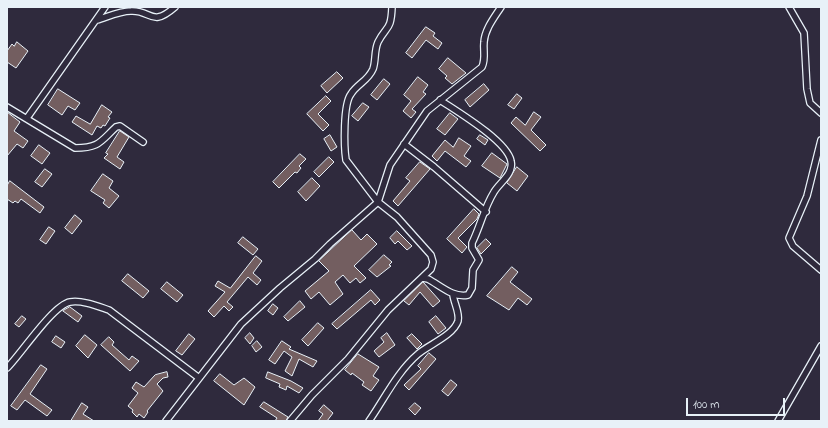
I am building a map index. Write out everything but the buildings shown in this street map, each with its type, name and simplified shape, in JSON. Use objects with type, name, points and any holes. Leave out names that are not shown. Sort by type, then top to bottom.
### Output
[{"type":"street","points":[[27,118],[105,7]]},
{"type":"street","points":[[97,20],[132,11],[158,18],[175,7]]},
{"type":"street","points":[[290,421],[312,395],[348,359],[388,310],[408,289],[423,278],[433,262],[431,255],[394,214],[378,202],[346,160],[347,104],[350,94],[370,76],[378,42],[392,22],[392,7]]},
{"type":"street","points":[[166,421],[241,324],[378,202],[390,165],[427,111],[482,67],[485,60],[484,42],[486,33],[501,7]]},
{"type":"street","points":[[789,7],[804,33],[807,89],[810,103],[821,113]]},
{"type":"street","points":[[423,278],[428,278],[453,295],[468,295],[472,288],[472,270],[479,260],[472,248],[472,243],[493,193],[510,172],[511,162],[505,149],[493,138],[440,100]]},
{"type":"street","points":[[7,107],[75,148],[88,147],[101,143],[116,127],[120,126],[143,142]]},
{"type":"street","points":[[821,140],[807,196],[789,238],[793,246],[821,270]]},
{"type":"street","points":[[404,144],[424,159],[486,212]]},
{"type":"street","points":[[369,421],[389,392],[401,371],[419,353],[446,335],[458,322],[458,313],[454,304],[453,295]]},
{"type":"street","points":[[7,368],[55,311],[65,303],[72,302],[94,305],[109,310],[199,378]]},
{"type":"street","points":[[778,421],[821,346]]}]
